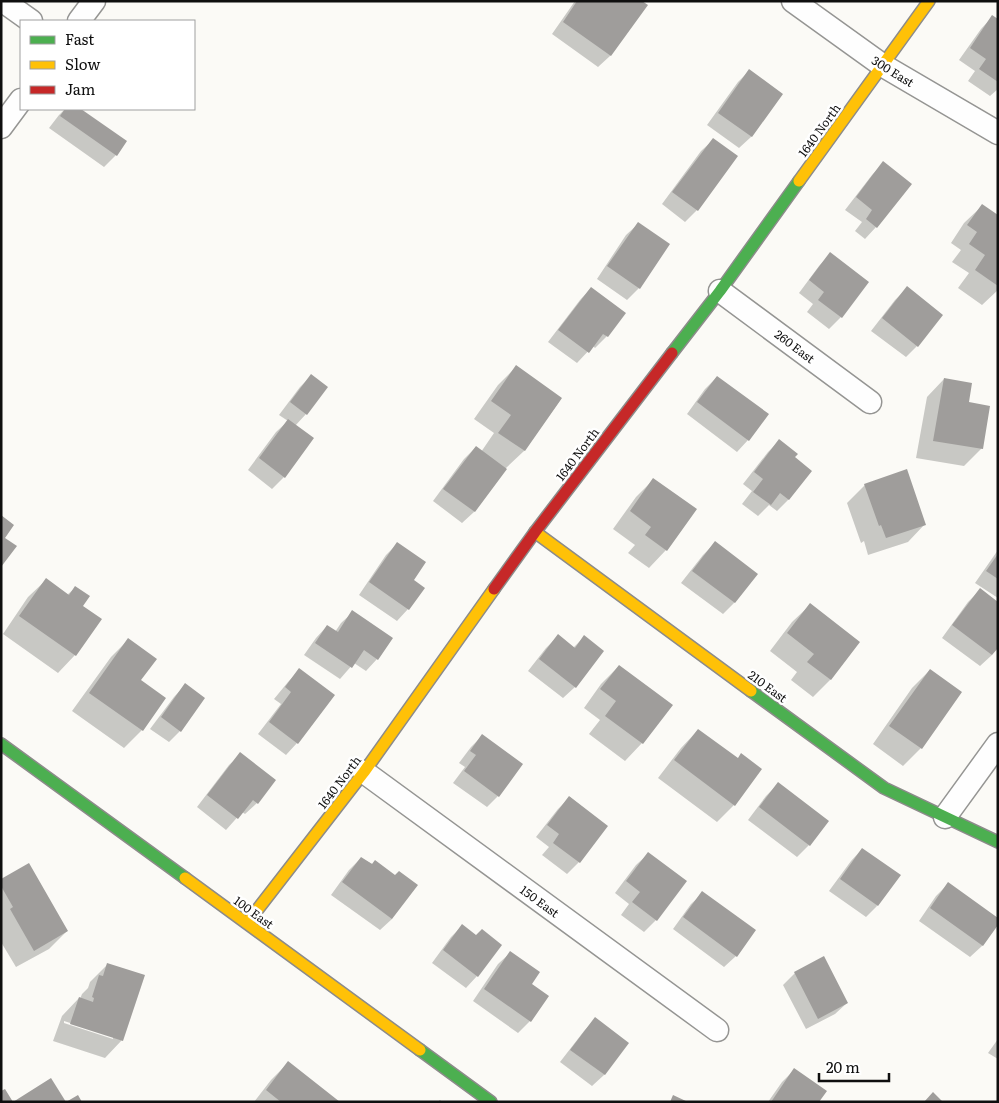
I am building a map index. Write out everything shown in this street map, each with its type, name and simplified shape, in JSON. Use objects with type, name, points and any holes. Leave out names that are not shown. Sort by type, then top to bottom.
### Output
[{"type":"street","points":[[3,1],[30,20]]},
{"type":"street","points":[[80,20],[94,1]]},
{"type":"street","name":"300 East","points":[[793,1],[882,66],[998,133]]},
{"type":"street","name":"1640 North","points":[[247,923],[364,772],[535,532],[720,291],[929,1]]},
{"type":"street","points":[[1,127],[20,101]]},
{"type":"street","name":"260 East","points":[[720,291],[870,402]]},
{"type":"street","name":"210 East","points":[[535,532],[884,788],[998,842]]},
{"type":"street","name":"100 East","points":[[1,744],[491,1102]]},
{"type":"street","points":[[945,817],[998,744]]},
{"type":"street","name":"150 East","points":[[364,772],[717,1030]]},
{"type":"building","points":[[577,1],[642,1],[648,5],[611,56],[563,22]]},
{"type":"building","points":[[992,15],[998,19],[998,82],[979,69],[986,59],[970,48]]},
{"type":"building","points":[[749,69],[783,94],[752,137],[718,113]]},
{"type":"building","points":[[64,110],[82,110],[127,141],[117,156],[60,116]]},
{"type":"building","points":[[713,138],[738,156],[698,211],[672,192]]},
{"type":"building","points":[[883,161],[912,184],[877,228],[866,219],[872,210],[856,197]]},
{"type":"building","points":[[982,204],[998,215],[998,286],[975,270],[985,255],[969,244],[977,232],[967,225]]},
{"type":"building","points":[[638,222],[670,244],[640,289],[607,266]]},
{"type":"building","points":[[830,252],[869,282],[842,318],[818,300],[824,292],[809,280]]},
{"type":"building","points":[[907,286],[943,315],[918,347],[882,318]]},
{"type":"building","points":[[591,287],[626,313],[608,337],[603,334],[589,353],[558,330]]},
{"type":"building","points":[[516,365],[562,398],[525,451],[498,433],[511,415],[491,401]]},
{"type":"building","points":[[311,374],[328,387],[307,415],[290,402]]},
{"type":"building","points":[[717,376],[769,414],[749,441],[697,402]]},
{"type":"building","points":[[944,378],[972,383],[969,402],[990,406],[983,449],[933,441]]},
{"type":"building","points":[[288,419],[314,438],[285,478],[259,458]]},
{"type":"building","points":[[779,439],[798,454],[795,457],[812,471],[789,500],[780,493],[771,505],[753,492],[763,479],[754,472]]},
{"type":"building","points":[[476,446],[507,469],[475,512],[443,489]]},
{"type":"building","points":[[907,469],[926,525],[886,538],[881,525],[879,526],[864,484]]},
{"type":"building","points":[[653,478],[697,509],[667,551],[645,535],[651,527],[630,511]]},
{"type":"building","points":[[1,515],[14,525],[5,538],[17,546],[1,567]]},
{"type":"building","points":[[715,541],[758,574],[735,603],[692,571]]},
{"type":"building","points":[[397,542],[426,562],[414,580],[425,588],[409,610],[369,582]]},
{"type":"building","points":[[998,554],[998,579],[986,571]]},
{"type":"building","points":[[46,578],[69,595],[75,586],[90,596],[83,606],[102,619],[76,656],[19,616]]},
{"type":"building","points":[[980,588],[998,602],[998,648],[992,655],[952,625]]},
{"type":"building","points":[[810,603],[860,642],[831,680],[807,662],[814,654],[787,633]]},
{"type":"building","points":[[352,610],[393,638],[378,660],[364,650],[352,668],[315,643],[327,625],[338,632]]},
{"type":"building","points":[[558,634],[575,648],[584,635],[604,651],[576,688],[539,659]]},
{"type":"building","points":[[128,638],[157,659],[141,680],[166,698],[143,731],[89,693]]},
{"type":"building","points":[[619,665],[673,705],[643,744],[605,716],[616,701],[600,689]]},
{"type":"building","points":[[299,668],[335,695],[298,744],[269,722],[291,692],[285,687]]},
{"type":"building","points":[[930,669],[962,692],[922,749],[889,726]]},
{"type":"building","points":[[185,683],[205,698],[181,732],[161,717]]},
{"type":"building","points":[[698,729],[738,758],[741,753],[762,769],[735,806],[674,760]]},
{"type":"building","points":[[482,734],[523,764],[499,797],[464,771],[476,755],[470,751]]},
{"type":"building","points":[[240,752],[276,780],[258,804],[253,800],[238,819],[207,795]]},
{"type":"building","points":[[778,782],[829,821],[810,846],[759,807]]},
{"type":"building","points":[[569,796],[608,826],[580,863],[553,843],[559,834],[547,825]]},
{"type":"building","points":[[862,848],[901,875],[878,906],[840,879]]},
{"type":"building","points":[[648,852],[687,881],[657,921],[632,902],[640,892],[626,881]]},
{"type":"building","points":[[361,857],[372,864],[375,860],[395,875],[399,871],[418,885],[392,919],[342,882]]},
{"type":"building","points":[[29,863],[68,931],[34,951],[10,909],[13,907],[1,886],[1,879]]},
{"type":"building","points":[[948,882],[998,918],[998,925],[983,946],[930,908]]},
{"type":"building","points":[[702,891],[756,930],[737,957],[683,917]]},
{"type":"building","points":[[462,924],[476,935],[482,929],[502,945],[478,977],[443,950]]},
{"type":"building","points":[[510,951],[540,972],[532,984],[549,996],[531,1022],[484,989]]},
{"type":"building","points":[[824,956],[848,1003],[818,1019],[794,972]]},
{"type":"building","points":[[107,963],[145,975],[123,1041],[70,1024],[79,997],[93,1002],[94,998],[92,997],[99,975],[103,976]]},
{"type":"building","points":[[595,1017],[629,1043],[605,1075],[570,1050]]},
{"type":"building","points":[[288,1061],[340,1102],[281,1102],[266,1090]]},
{"type":"building","points":[[794,1068],[827,1091],[819,1102],[771,1102]]},
{"type":"building","points":[[51,1078],[66,1102],[13,1102]]},
{"type":"building","points":[[5,1089],[13,1102],[1,1102],[1,1091]]},
{"type":"building","points":[[933,1092],[943,1102],[924,1102]]},
{"type":"building","points":[[78,1095],[82,1102],[66,1102]]},
{"type":"building","points":[[673,1095],[688,1102],[670,1102]]},
{"type":"traffic: fast","points":[[672,353],[720,291],[799,181]]},
{"type":"traffic: fast","points":[[751,691],[884,788],[998,842]]},
{"type":"traffic: fast","points":[[1,744],[185,878]]},
{"type":"traffic: fast","points":[[420,1050],[491,1102]]},
{"type":"traffic: slow","points":[[799,181],[929,1]]},
{"type":"traffic: slow","points":[[535,532],[751,691]]},
{"type":"traffic: slow","points":[[247,923],[364,772],[494,589]]},
{"type":"traffic: slow","points":[[185,878],[420,1050]]},
{"type":"traffic: jam","points":[[494,589],[535,532],[672,353]]}]
